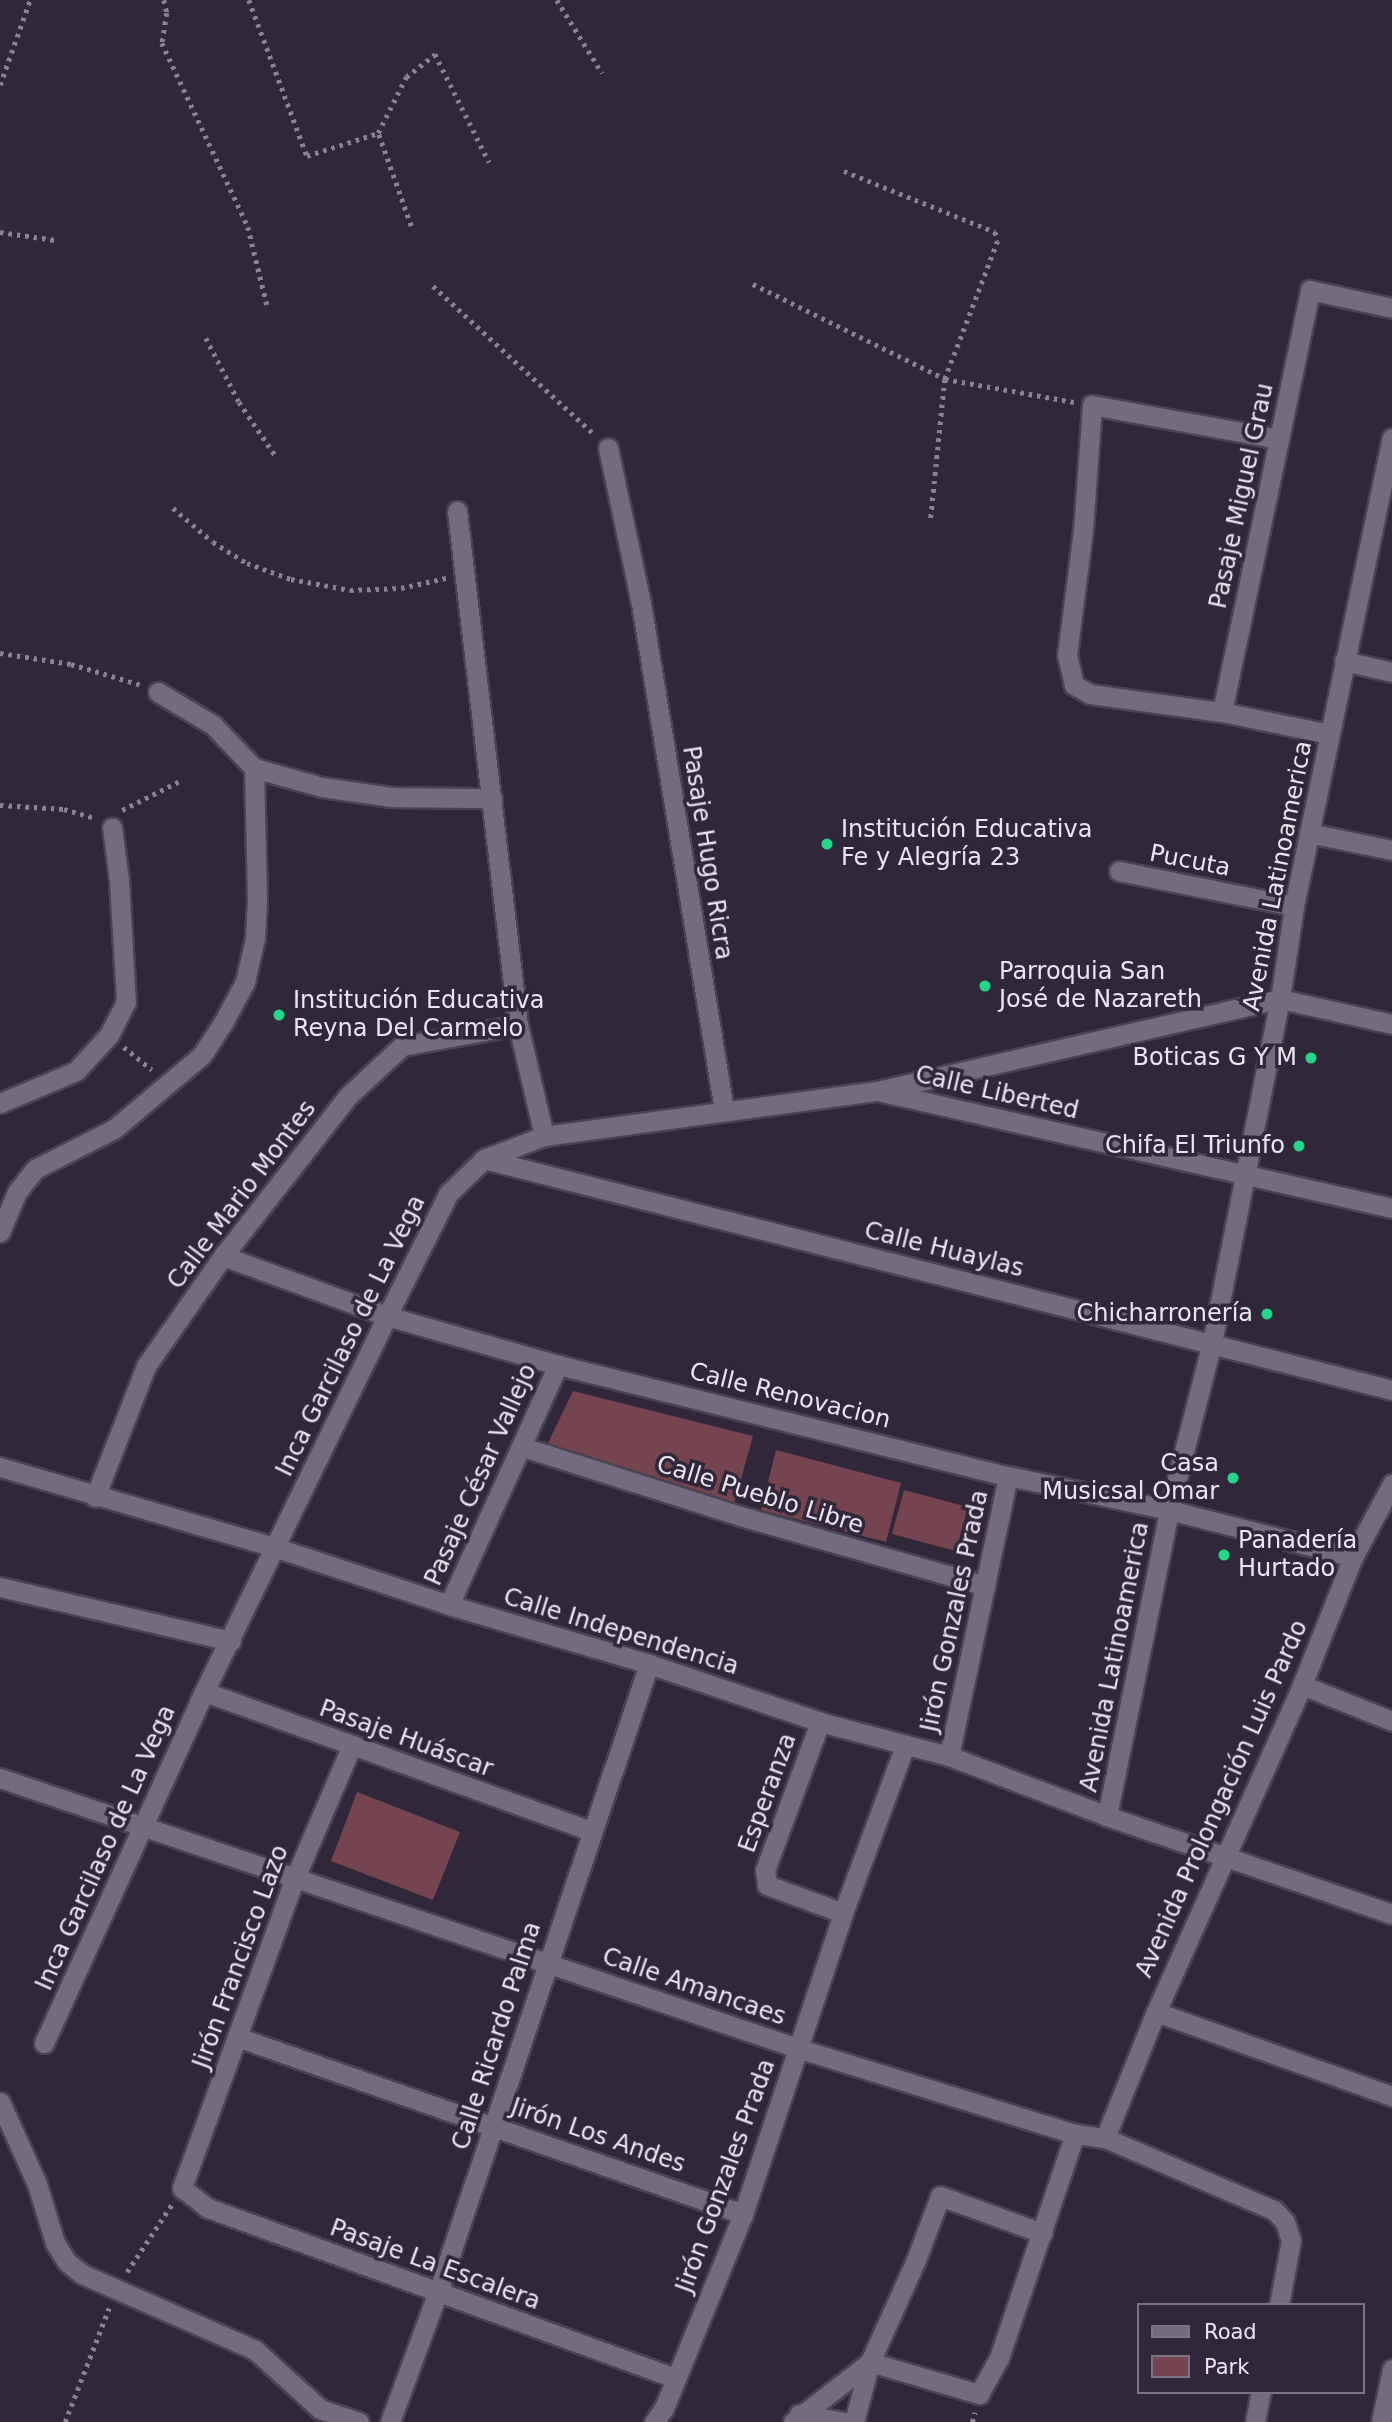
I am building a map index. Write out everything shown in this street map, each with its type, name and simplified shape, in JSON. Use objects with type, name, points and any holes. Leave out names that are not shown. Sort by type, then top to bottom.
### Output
[{"type":"street","name":"Pasaje Miguel Grau","points":[[1222,712],[1310,290],[1392,308]]},
{"type":"street","points":[[1279,439],[1092,405],[1083,530],[1067,655],[1074,685],[1090,694],[1222,712],[1329,734]]},
{"type":"street","name":"Avenida Latinoamerica","points":[[1107,1816],[1169,1510],[1212,1342],[1329,734],[1344,661],[1387,489],[1392,438]]},
{"type":"street","name":"Pasaje Hugo Ricra","points":[[608,447],[641,603],[724,1110]]},
{"type":"street","points":[[457,511],[519,1025],[544,1136]]},
{"type":"street","points":[[1344,661],[1392,671]]},
{"type":"street","points":[[158,692],[213,725],[254,768],[322,787],[391,797],[492,798]]},
{"type":"street","points":[[0,1231],[17,1192],[35,1169],[114,1129],[171,1084],[202,1055],[245,982],[255,938],[257,900],[254,768]]},
{"type":"street","points":[[0,1103],[76,1071],[109,1035],[126,1002],[119,880],[112,827]]},
{"type":"street","points":[[1309,832],[1392,850]]},
{"type":"street","name":"Pucuta","points":[[1119,871],[1294,906]]},
{"type":"street","name":"Inca Garcilaso de La Vega","points":[[44,2043],[141,1826],[387,1316],[448,1194],[484,1159],[544,1136],[877,1091],[1280,999],[1392,1024]]},
{"type":"street","name":"Calle Mario Montes","points":[[95,1497],[146,1366],[223,1256],[348,1096],[402,1046],[519,1025]]},
{"type":"street","name":"Calle Liberted","points":[[877,1091],[1392,1208]]},
{"type":"street","name":"Calle Huaylas","points":[[484,1159],[1212,1342],[1392,1390]]},
{"type":"street","name":"Calle Renovacion","points":[[223,1256],[387,1316],[558,1365],[1008,1476],[1169,1510],[1353,1557]]},
{"type":"street","name":"Pasaje César Vallejo","points":[[449,1605],[558,1365]]},
{"type":"street","name":"Calle Pueblo Libre","points":[[523,1447],[740,1516],[985,1586]]},
{"type":"street","name":"Calle Independencia","points":[[0,1467],[95,1497],[274,1547],[449,1605],[649,1664],[820,1722],[949,1756],[1107,1816],[1392,1914]]},
{"type":"street","name":"Jirón Gonzales Prada","points":[[949,1756],[1008,1476]]},
{"type":"street","name":"Avenida Prolongación Luis Pardo","points":[[1105,2138],[1156,2012],[1301,1685],[1353,1557],[1392,1484]]},
{"type":"street","points":[[0,1587],[231,1641]]},
{"type":"street","name":"Calle Ricardo Palma","points":[[390,2422],[437,2294],[546,1963],[649,1664]]},
{"type":"street","points":[[1301,1685],[1392,1721]]},
{"type":"street","name":"Pasaje Huáscar","points":[[205,1692],[591,1831]]},
{"type":"street","name":"Esperanza","points":[[820,1722],[765,1870],[766,1885],[843,1913]]},
{"type":"street","name":"Jirón Francisco Lazo","points":[[182,2188],[294,1880],[352,1745]]},
{"type":"street","name":"Jirón Gonzales Prada","points":[[654,2422],[676,2378],[743,2214],[843,1913],[905,1745]]},
{"type":"street","name":"Calle Amancaes","points":[[0,1778],[294,1880],[797,2048],[1075,2134],[1105,2138],[1274,2210],[1285,2222],[1292,2240],[1279,2303]]},
{"type":"street","points":[[1156,2012],[1392,2096]]},
{"type":"street","name":"Jirón Los Andes","points":[[237,2037],[743,2214]]},
{"type":"street","points":[[0,2102],[37,2184],[55,2243],[66,2262],[82,2274],[255,2350],[320,2409],[359,2422]]},
{"type":"street","points":[[870,2362],[979,2394],[999,2358],[1075,2134]]},
{"type":"street","name":"Pasaje La Escalera","points":[[182,2188],[208,2208],[437,2294],[676,2378]]},
{"type":"street","points":[[854,2422],[870,2362],[916,2260],[940,2196],[1042,2233]]},
{"type":"street","points":[[796,2418],[870,2362]]},
{"type":"street","points":[[1381,2422],[1392,2369]]},
{"type":"street","points":[[1255,2422],[1261,2394]]},
{"type":"street","points":[[796,2418],[845,2422]]},
{"type":"path","points":[[0,85],[30,0]]},
{"type":"path","points":[[164,0],[167,13],[162,43],[248,227],[267,305]]},
{"type":"path","points":[[249,0],[307,156],[378,133],[406,77],[435,54],[489,162]]},
{"type":"path","points":[[557,0],[602,73]]},
{"type":"path","points":[[378,133],[411,226]]},
{"type":"path","points":[[844,171],[995,232],[998,241],[945,379],[931,518]]},
{"type":"path","points":[[0,232],[55,240]]},
{"type":"path","points":[[753,284],[945,379],[1092,405]]},
{"type":"path","points":[[433,286],[608,447]]},
{"type":"path","points":[[206,338],[239,402],[275,455]]},
{"type":"path","points":[[173,508],[224,549],[247,562],[291,579],[350,590],[401,588],[464,575]]},
{"type":"path","points":[[0,653],[71,664],[158,692]]},
{"type":"path","points":[[0,805],[65,809],[88,814],[112,827],[115,813],[178,782]]},
{"type":"path","points":[[109,1035],[171,1084]]},
{"type":"green space","points":[[573,1391],[753,1436],[733,1508],[547,1445]]},
{"type":"green space","points":[[776,1450],[901,1483],[886,1542],[761,1510]]},
{"type":"green space","points":[[904,1490],[968,1507],[956,1551],[892,1534]]},
{"type":"green space","points":[[357,1792],[460,1832],[433,1900],[331,1861]]},
{"type":"place","name":"Institución Educativa Fe y Alegría 23","points":[[827,844]]},
{"type":"place","name":"Parroquia San José de Nazareth","points":[[985,986]]},
{"type":"place","name":"Institución Educativa Reyna Del Carmelo","points":[[279,1015]]},
{"type":"place","name":"Boticas G Y M","points":[[1311,1058]]},
{"type":"place","name":"Chifa El Triunfo","points":[[1299,1146]]},
{"type":"place","name":"Chicharronería","points":[[1267,1314]]},
{"type":"place","name":"Casa Musicsal Omar","points":[[1233,1478]]},
{"type":"place","name":"Panadería Hurtado","points":[[1224,1555]]}]
